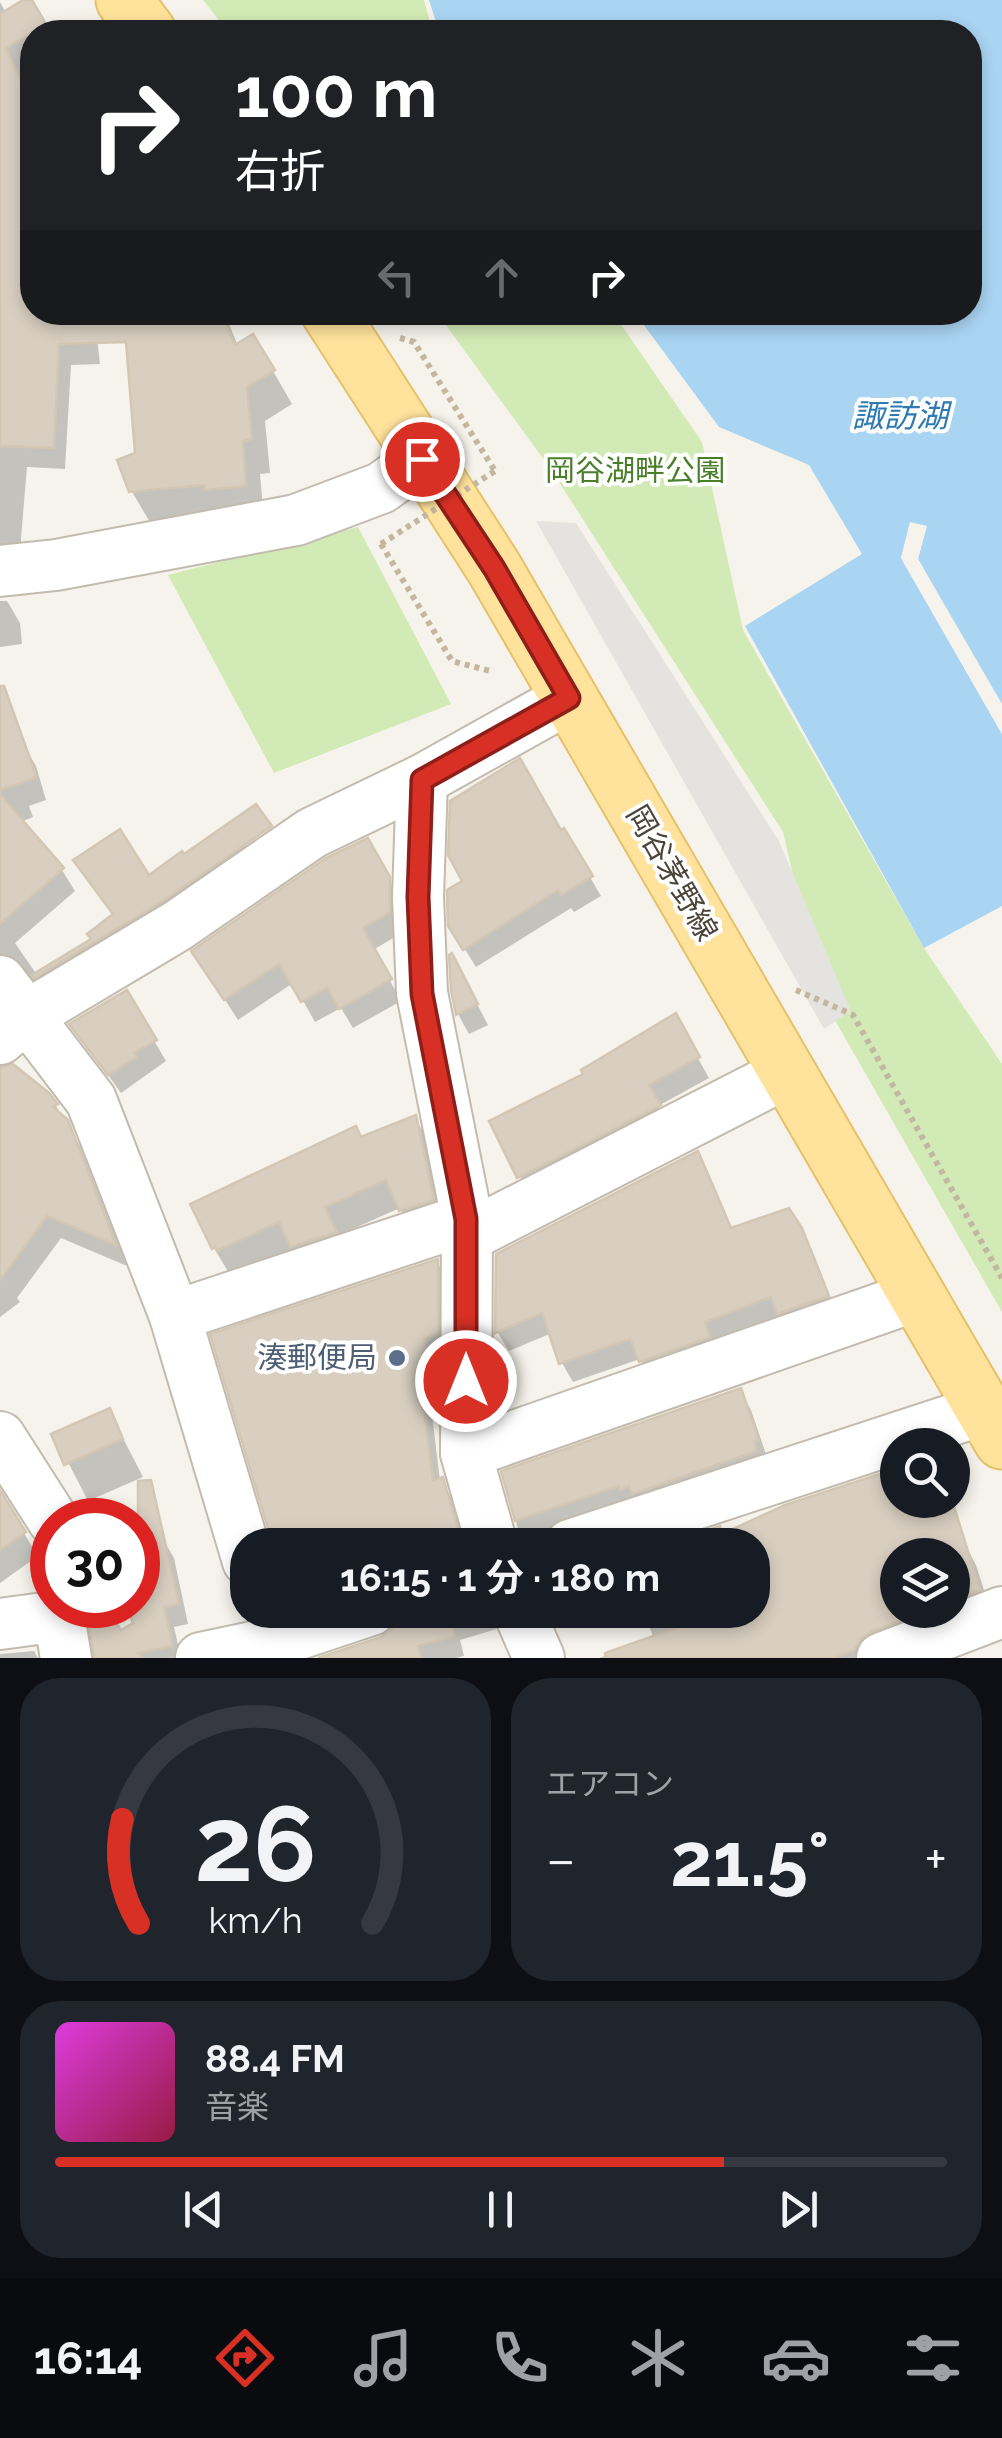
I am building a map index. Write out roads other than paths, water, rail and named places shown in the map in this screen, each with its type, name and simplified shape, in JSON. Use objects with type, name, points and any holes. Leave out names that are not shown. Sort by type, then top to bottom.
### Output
[{"type":"main road","name":"岡谷茅野線","points":[[337,325],[494,568],[992,1425]]},
{"type":"street","points":[[0,571],[56,565],[296,520],[381,488],[422,459]]},
{"type":"street","points":[[238,1528],[175,1316],[91,1100],[9,1012],[178,926],[312,832],[422,780],[569,698]]},
{"type":"street","points":[[422,780],[418,897],[422,994],[466,1228],[466,1453],[487,1528]]},
{"type":"street","points":[[175,1316],[466,1228],[788,1072]]},
{"type":"street","points":[[466,1453],[916,1296]]},
{"type":"street","points":[[630,1528],[992,1425]]},
{"type":"street","points":[[0,1437],[39,1498]]},
{"type":"street","points":[[882,1658],[1002,1612]]},
{"type":"street","points":[[0,1624],[30,1625]]},
{"type":"street","points":[[201,1658],[304,1628]]},
{"type":"street","points":[[526,1628],[540,1658]]},
{"type":"water","name":"諏訪湖","points":[[429,0],[1002,0],[1002,704],[918,559],[926,526],[910,523],[901,558],[1002,734],[1002,906],[924,948],[745,626],[862,554],[809,465],[719,427],[644,325],[982,325],[982,20],[435,20]]},
{"type":"place","name":"湊郵便局","points":[[397,1358]]},
{"type":"park label","name":"岡谷湖畔公園","points":[[635,471]]}]
